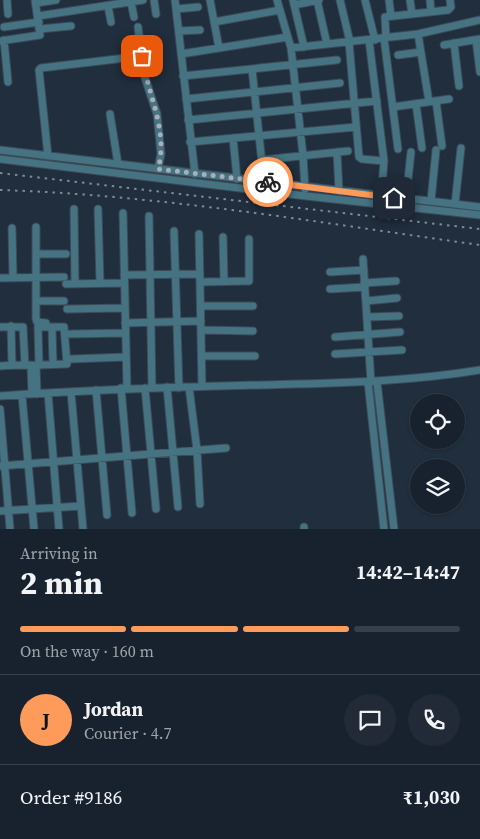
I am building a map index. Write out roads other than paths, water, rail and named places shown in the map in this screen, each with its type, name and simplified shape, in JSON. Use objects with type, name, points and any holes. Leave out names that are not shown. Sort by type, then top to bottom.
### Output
[{"type":"street","points":[[7,0],[8,14]]},
{"type":"street","points":[[8,82],[2,40],[39,36],[36,1],[56,0]]},
{"type":"street","points":[[4,27],[39,22],[143,0]]},
{"type":"street","points":[[154,0],[156,14]]},
{"type":"street","points":[[175,0],[195,174]]},
{"type":"street","points":[[210,0],[218,48]]},
{"type":"street","points":[[277,0],[291,48],[306,196]]},
{"type":"street","points":[[304,47],[294,2],[317,0],[327,44]]},
{"type":"street","points":[[340,0],[349,42],[359,157],[362,159],[384,161]]},
{"type":"street","points":[[365,0],[372,40],[384,161],[380,204]]},
{"type":"street","points":[[390,0],[391,16]]},
{"type":"street","points":[[410,0],[412,14]]},
{"type":"street","points":[[430,0],[431,12]]},
{"type":"street","points":[[398,149],[384,18],[450,9],[450,0]]},
{"type":"street","points":[[131,2],[134,17]]},
{"type":"street","points":[[108,6],[111,22]]},
{"type":"street","points":[[176,10],[198,7]]},
{"type":"street","points":[[214,22],[280,10]]},
{"type":"street","points":[[291,48],[418,34],[480,20]]},
{"type":"street","points":[[39,22],[70,26]]},
{"type":"street","points":[[138,27],[145,79],[157,114],[161,154],[158,169]]},
{"type":"street","points":[[178,31],[200,30]]},
{"type":"street","points":[[418,34],[433,101],[439,148],[431,201]]},
{"type":"street","points":[[181,54],[288,37]]},
{"type":"street","points":[[444,44],[478,40],[480,72]]},
{"type":"street","points":[[454,43],[459,86]]},
{"type":"street","points":[[398,55],[421,52]]},
{"type":"street","points":[[48,156],[39,70],[41,68],[142,56]]},
{"type":"street","points":[[183,76],[337,60]]},
{"type":"street","points":[[252,69],[264,182]]},
{"type":"street","points":[[186,99],[340,83]]},
{"type":"street","points":[[393,107],[449,99]]},
{"type":"street","points":[[188,120],[377,101]]},
{"type":"street","points":[[416,104],[422,148]]},
{"type":"street","points":[[110,114],[118,164]]},
{"type":"street","points":[[190,142],[356,127]]},
{"type":"street","points":[[233,138],[237,179]]},
{"type":"street","points":[[455,204],[461,148]]},
{"type":"street","points":[[0,150],[480,207]]},
{"type":"street","points":[[262,160],[348,151]]},
{"type":"street","points":[[337,152],[339,191]]},
{"type":"street","points":[[406,198],[412,152]]},
{"type":"street","points":[[0,159],[480,215]]},
{"type":"street","points":[[102,172],[104,163]]},
{"type":"street","points":[[74,209],[75,284]]},
{"type":"street","points":[[98,209],[100,283]]},
{"type":"street","points":[[123,213],[126,357],[124,388],[132,513]]},
{"type":"street","points":[[149,216],[151,322],[149,388],[151,454],[156,509]]},
{"type":"street","points":[[36,226],[37,322],[65,322]]},
{"type":"street","points":[[12,228],[13,278]]},
{"type":"street","points":[[174,232],[179,388]]},
{"type":"street","points":[[199,234],[202,386]]},
{"type":"street","points":[[223,237],[224,281]]},
{"type":"street","points":[[124,275],[175,274],[224,281],[248,281],[250,280],[249,239]]},
{"type":"street","points":[[36,254],[66,254]]},
{"type":"street","points":[[363,259],[384,529]]},
{"type":"street","points":[[330,272],[364,270]]},
{"type":"street","points":[[0,278],[36,277],[65,280],[75,284],[124,283]]},
{"type":"street","points":[[330,289],[396,281]]},
{"type":"street","points":[[366,301],[398,298]]},
{"type":"street","points":[[36,301],[64,300]]},
{"type":"street","points":[[200,306],[253,306]]},
{"type":"street","points":[[67,308],[124,308]]},
{"type":"street","points":[[367,318],[399,316]]},
{"type":"street","points":[[125,323],[201,320]]},
{"type":"street","points":[[11,326],[12,365]]},
{"type":"street","points":[[0,327],[22,326],[24,328],[33,365]]},
{"type":"street","points":[[0,366],[12,365],[33,365],[67,364],[65,328],[63,326],[38,328],[33,365],[34,394]]},
{"type":"street","points":[[52,327],[53,364]]},
{"type":"street","points":[[201,330],[253,331]]},
{"type":"street","points":[[335,337],[400,332]]},
{"type":"street","points":[[70,334],[125,333]]},
{"type":"street","points":[[335,354],[402,350]]},
{"type":"street","points":[[202,356],[255,356]]},
{"type":"street","points":[[71,359],[126,357]]},
{"type":"street","points":[[0,396],[124,388],[372,382],[444,376],[480,370]]},
{"type":"street","points":[[372,382],[394,529]]},
{"type":"street","points":[[167,387],[178,507]]},
{"type":"street","points":[[190,387],[197,450],[200,504]]},
{"type":"street","points":[[96,390],[107,515]]},
{"type":"street","points":[[71,392],[83,529]]},
{"type":"street","points":[[48,393],[59,529]]},
{"type":"street","points":[[22,395],[34,529]]},
{"type":"street","points":[[0,409],[2,465],[10,529]]},
{"type":"street","points":[[2,465],[226,448]]},
{"type":"street","points":[[0,511],[81,506]]},
{"type":"railway","points":[[0,173],[480,229]]},
{"type":"railway","points":[[0,190],[60,193],[181,204],[480,245]]}]
